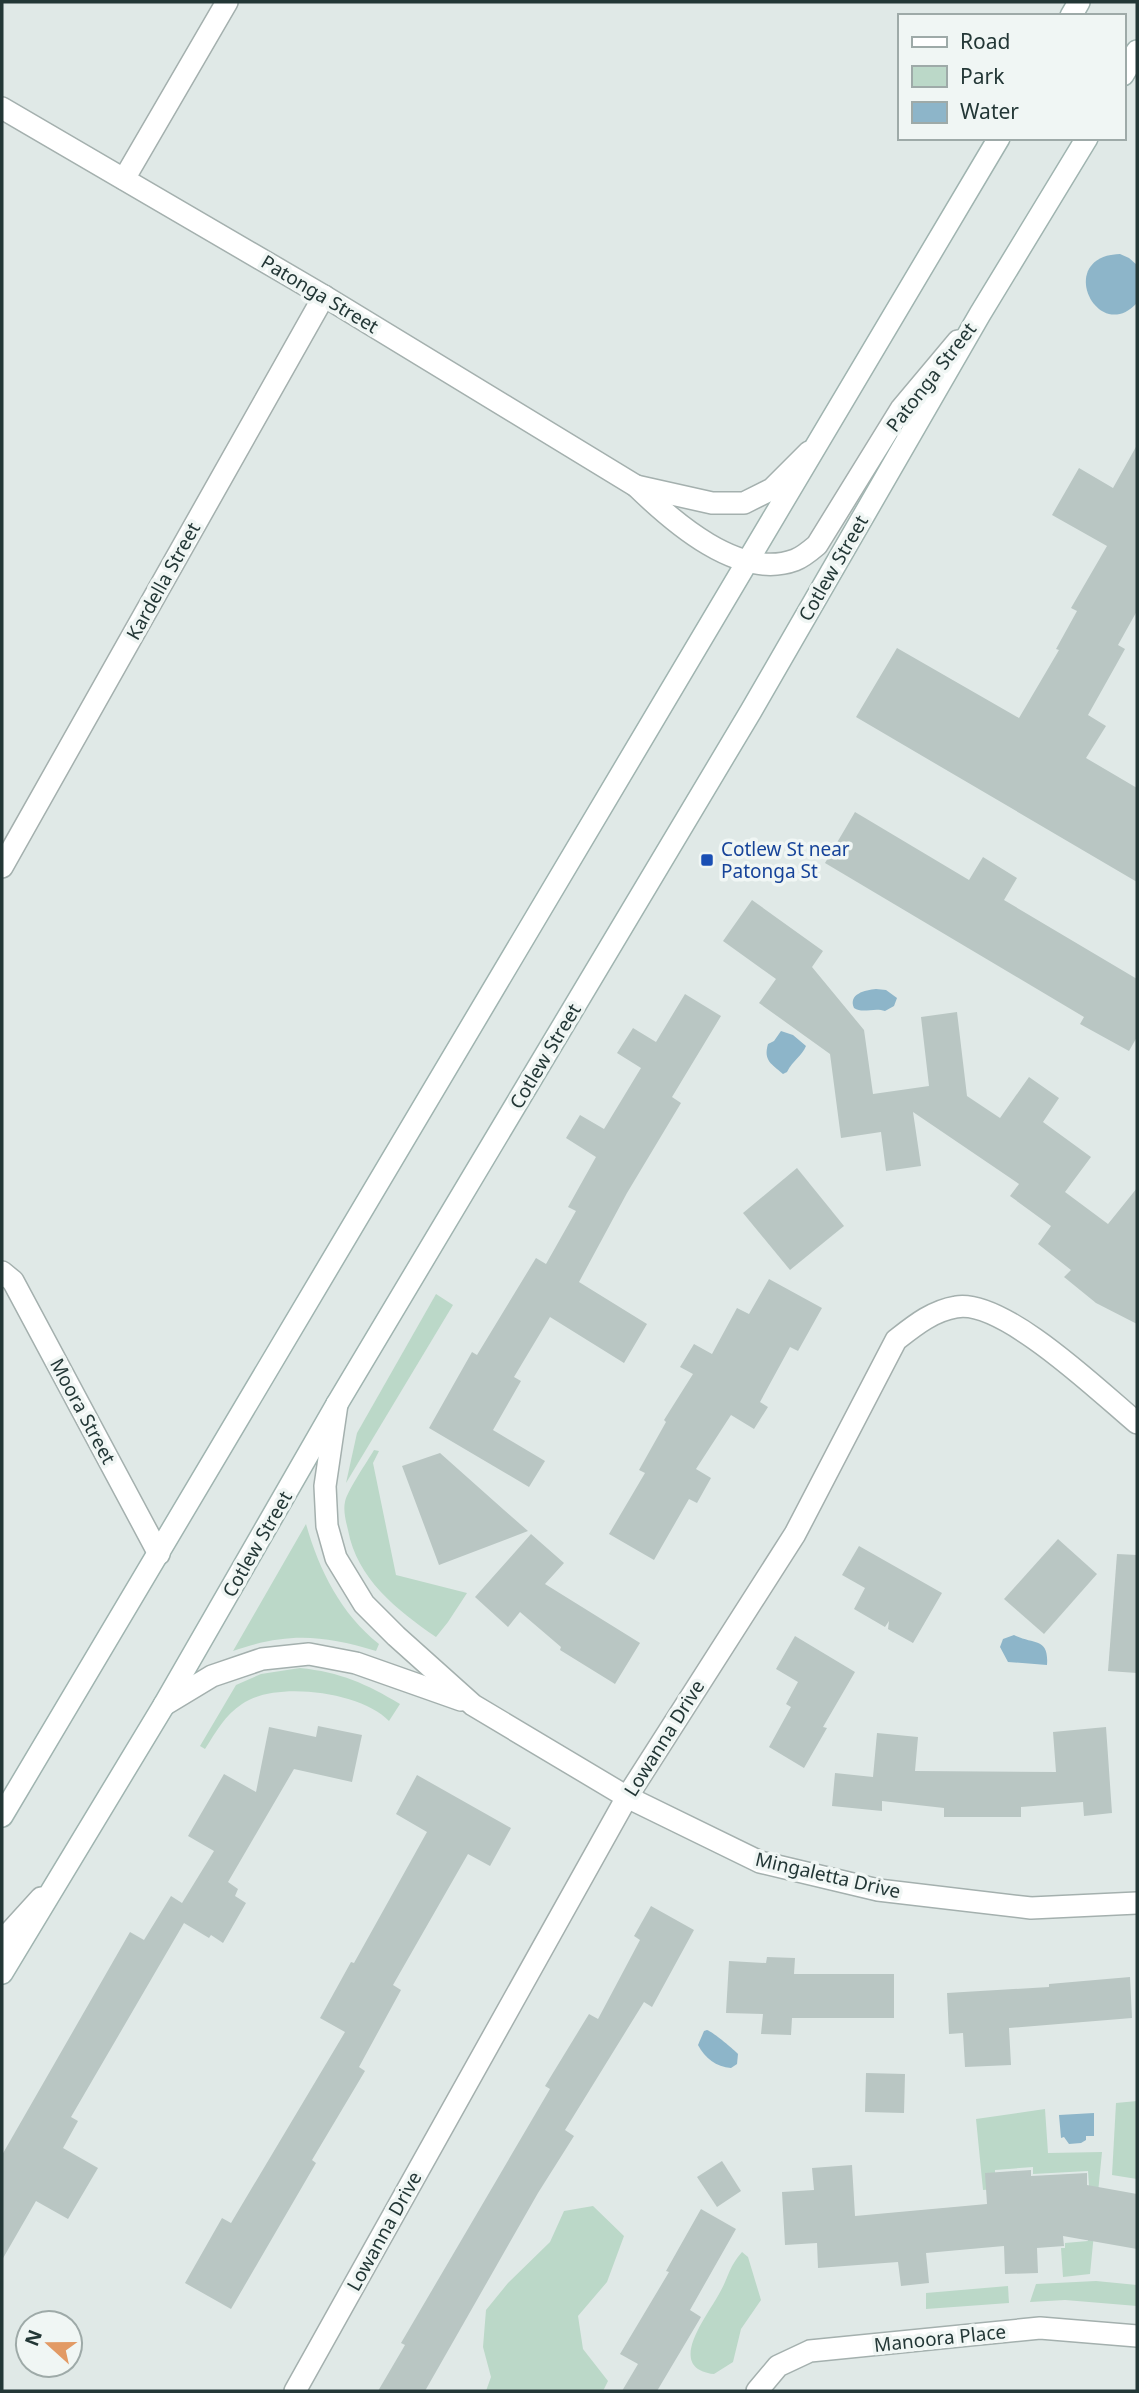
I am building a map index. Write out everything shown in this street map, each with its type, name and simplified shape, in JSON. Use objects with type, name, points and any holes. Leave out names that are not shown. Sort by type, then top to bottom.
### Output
[{"type":"street","points":[[124,179],[227,2]]},
{"type":"street","points":[[1125,72],[1137,51]]},
{"type":"street","name":"Patonga Street","points":[[2,108],[324,296],[636,486],[665,514],[691,533],[747,562],[769,564],[796,560],[817,545],[901,409],[980,314]]},
{"type":"street","points":[[2,1816],[998,140]]},
{"type":"street","name":"Cotlew Street","points":[[2,1973],[164,1705],[338,1404],[751,711],[980,314],[1086,140]]},
{"type":"street","name":"Kardella Street","points":[[2,867],[324,296]]},
{"type":"street","name":"Patonga Street","points":[[636,486],[712,503],[744,503],[772,489],[820,441]]},
{"type":"street","name":"Moora Street","points":[[2,1272],[13,1280],[159,1554]]},
{"type":"street","name":"Lowanna Drive","points":[[295,2391],[627,1797],[795,1534],[896,1340],[921,1321],[958,1306],[977,1308],[1034,1336],[1137,1423]]},
{"type":"street","name":"Mingaletta Drive","points":[[338,1404],[326,1486],[327,1526],[336,1558],[364,1604],[473,1705],[627,1797],[760,1862],[878,1890],[1031,1909],[1137,1903]]},
{"type":"street","name":"Mingaletta Drive","points":[[164,1705],[212,1676],[262,1659],[309,1654],[356,1663],[473,1705]]},
{"type":"street","points":[[2,1941],[56,1881]]},
{"type":"street","name":"Manoora Place","points":[[757,2391],[778,2366],[810,2351],[1040,2329],[1137,2336]]},
{"type":"green space","points":[[436,1294],[453,1305],[346,1483],[357,1433]]},
{"type":"green space","points":[[374,1450],[379,1451],[373,1463],[396,1575],[467,1593],[436,1637],[407,1616],[381,1592],[360,1564],[353,1548],[345,1516],[345,1502]]},
{"type":"green space","points":[[306,1524],[333,1590],[353,1619],[379,1644],[376,1651],[322,1639],[288,1638],[233,1651]]},
{"type":"green space","points":[[300,1668],[328,1672],[353,1680],[400,1704],[389,1721],[376,1711],[339,1697],[296,1691],[275,1692],[257,1697],[236,1708],[205,1749],[200,1746],[236,1685],[261,1674]]},
{"type":"green space","points":[[1137,2101],[1137,2179],[1112,2175],[1116,2103]]},
{"type":"green space","points":[[1045,2109],[1048,2153],[1102,2152],[1090,2274],[1063,2277],[1061,2248],[1065,2248],[1065,2243],[1088,2241],[1087,2217],[1091,2215],[1088,2171],[1033,2174],[1033,2167],[995,2170],[995,2189],[983,2190],[976,2119]]},
{"type":"green space","points":[[593,2206],[624,2236],[607,2282],[578,2316],[583,2349],[608,2381],[603,2391],[486,2391],[491,2377],[483,2347],[486,2310],[508,2283],[550,2242],[564,2211]]},
{"type":"green space","points":[[742,2252],[748,2257],[761,2300],[741,2329],[733,2362],[714,2374],[700,2370],[692,2362],[693,2341]]},
{"type":"green space","points":[[1096,2281],[1137,2285],[1137,2306],[1065,2300],[1030,2302],[1036,2284]]},
{"type":"green space","points":[[1008,2286],[1009,2303],[926,2309],[926,2293]]},
{"type":"water","points":[[1120,254],[1137,265],[1137,303],[1122,313],[1108,314],[1097,307],[1089,295],[1086,282],[1089,269],[1100,258]]},
{"type":"water","points":[[876,989],[886,990],[897,998],[894,1006],[885,1011],[854,1008],[855,996]]},
{"type":"water","points":[[781,1031],[793,1035],[806,1046],[783,1074],[770,1062],[767,1054],[768,1044],[774,1041]]},
{"type":"water","points":[[1014,1635],[1043,1646],[1046,1650],[1047,1665],[1008,1662],[1000,1647],[1003,1639]]},
{"type":"water","points":[[707,2030],[738,2054],[737,2064],[731,2068],[720,2066],[704,2054],[698,2045]]},
{"type":"water","points":[[1094,2113],[1094,2136],[1086,2136],[1086,2140],[1081,2143],[1069,2144],[1064,2137],[1061,2138],[1059,2115]]},
{"type":"building","points":[[1137,445],[1137,611],[1118,645],[1125,649],[1088,715],[1106,726],[1086,758],[1137,788],[1137,882],[856,717],[897,648],[1019,718],[1059,650],[1056,649],[1077,611],[1071,608],[1107,546],[1052,515],[1079,468],[1113,488]]},
{"type":"building","points":[[855,812],[969,880],[983,857],[1017,878],[1004,900],[1137,979],[1137,1037],[1129,1051],[1080,1024],[1084,1017],[825,863]]},
{"type":"building","points":[[752,900],[823,951],[812,967],[864,1030],[873,1094],[929,1086],[921,1017],[957,1012],[967,1096],[1000,1118],[1029,1077],[1059,1098],[1043,1122],[1091,1157],[1065,1192],[1108,1224],[1137,1188],[1137,1324],[1096,1303],[1064,1277],[1071,1270],[1038,1244],[1051,1226],[1010,1196],[1019,1184],[913,1112],[921,1166],[886,1171],[881,1132],[841,1138],[830,1054],[759,1003],[776,979],[723,941]]},
{"type":"building","points":[[685,994],[721,1016],[672,1097],[681,1103],[627,1193],[579,1282],[647,1324],[624,1363],[550,1317],[514,1377],[521,1381],[493,1430],[545,1461],[529,1487],[429,1428],[472,1352],[477,1355],[536,1258],[546,1264],[576,1211],[568,1207],[596,1157],[566,1138],[580,1115],[604,1129],[641,1068],[617,1053],[633,1028],[656,1042]]},
{"type":"building","points":[[797,1168],[844,1226],[790,1270],[743,1213]]},
{"type":"building","points":[[769,1279],[822,1308],[798,1351],[790,1347],[760,1402],[768,1407],[754,1429],[731,1415],[696,1469],[711,1478],[697,1503],[689,1499],[654,1560],[609,1534],[645,1473],[639,1470],[666,1422],[664,1420],[693,1374],[680,1367],[694,1344],[712,1354],[737,1308],[749,1314]]},
{"type":"building","points":[[440,1453],[528,1531],[439,1565],[402,1466]]},
{"type":"building","points":[[531,1534],[564,1563],[545,1584],[640,1643],[615,1684],[560,1650],[561,1647],[520,1612],[508,1627],[475,1597]]},
{"type":"building","points":[[1058,1539],[1097,1574],[1044,1634],[1004,1599]]},
{"type":"building","points":[[859,1546],[942,1593],[913,1643],[888,1629],[889,1621],[885,1627],[854,1609],[865,1588],[842,1575]]},
{"type":"building","points":[[1117,1554],[1137,1555],[1137,1673],[1108,1671]]},
{"type":"building","points":[[795,1636],[855,1672],[823,1727],[827,1728],[804,1768],[769,1747],[791,1707],[786,1704],[798,1682],[776,1669]]},
{"type":"building","points":[[318,1726],[362,1735],[352,1782],[294,1769],[228,1882],[238,1889],[235,1896],[246,1903],[223,1943],[184,1923],[71,2117],[78,2121],[63,2148],[98,2168],[68,2219],[36,2201],[2,2260],[2,2155],[130,1932],[144,1940],[171,1896],[182,1903],[214,1851],[188,1836],[224,1774],[256,1792],[269,1727],[316,1737]]},
{"type":"building","points":[[1106,1727],[1112,1813],[1084,1816],[1083,1802],[1021,1807],[1021,1817],[944,1817],[944,1808],[882,1801],[882,1811],[832,1806],[835,1773],[873,1777],[877,1733],[918,1737],[915,1771],[1056,1772],[1053,1732]]},
{"type":"building","points":[[417,1775],[511,1828],[490,1866],[468,1854],[393,1985],[401,1990],[359,2067],[365,2071],[312,2160],[316,2163],[231,2309],[185,2283],[222,2218],[231,2223],[345,2032],[320,2018],[427,1832],[396,1814]]},
{"type":"building","points":[[651,1906],[694,1930],[652,2007],[644,2002],[565,2130],[574,2136],[538,2193],[425,2391],[378,2391],[405,2345],[401,2343],[550,2089],[545,2086],[589,2014],[598,2019],[640,1940],[634,1936]]},
{"type":"building","points":[[767,1957],[795,1958],[794,1974],[894,1974],[894,2018],[792,2018],[791,2035],[761,2034],[763,2014],[726,2013],[729,1961],[766,1963]]},
{"type":"building","points":[[1130,1977],[1132,2018],[1009,2028],[1011,2065],[965,2067],[963,2033],[949,2034],[947,1993],[1049,1987],[1049,1984]]},
{"type":"building","points":[[866,2073],[905,2074],[904,2113],[865,2112]]},
{"type":"building","points":[[722,2161],[741,2191],[717,2207],[697,2177]]},
{"type":"building","points":[[852,2165],[855,2216],[987,2204],[985,2173],[1031,2170],[1031,2176],[1087,2173],[1087,2185],[1137,2194],[1137,2249],[1063,2236],[1064,2246],[1037,2248],[1038,2273],[1005,2274],[1004,2246],[926,2253],[929,2283],[901,2286],[898,2262],[818,2268],[817,2243],[785,2245],[782,2192],[814,2190],[812,2168]]},
{"type":"building","points":[[701,2209],[736,2229],[690,2310],[701,2317],[657,2391],[622,2391],[638,2364],[620,2354],[669,2272],[666,2271]]},
{"type":"place","name":"Cotlew St near Patonga St","points":[[707,860]]}]
